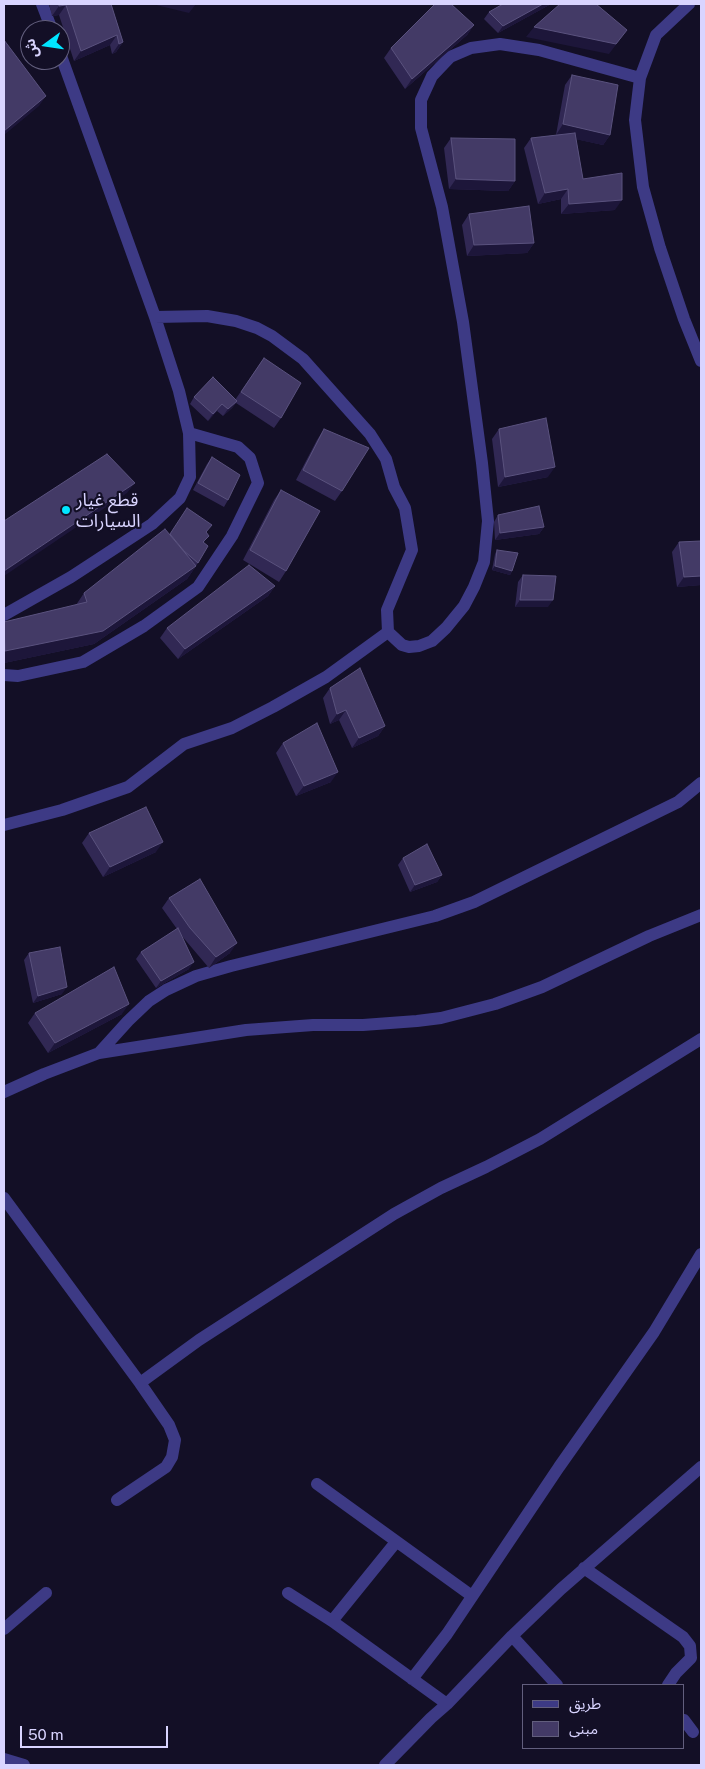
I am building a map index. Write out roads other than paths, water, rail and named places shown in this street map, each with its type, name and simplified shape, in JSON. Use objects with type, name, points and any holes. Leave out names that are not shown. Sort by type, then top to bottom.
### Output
[{"type":"street","points":[[42,4],[48,20]]},
{"type":"street","points":[[689,4],[656,35],[640,78],[635,120],[643,187],[660,248],[684,319],[701,361]]},
{"type":"street","points":[[155,317],[207,316],[236,321],[272,336],[302,359],[370,434],[386,459],[394,487],[405,508],[412,550],[387,610],[388,632],[402,645],[409,647],[419,646],[432,641],[446,628],[464,606],[484,562],[488,520],[461,312],[442,207],[421,128],[421,100],[432,76],[450,57],[471,48],[500,44],[539,50],[640,78]]},
{"type":"street","points":[[4,615],[71,578],[152,524],[180,498],[190,477],[189,432],[179,391],[155,317],[66,70]]},
{"type":"street","points":[[4,675],[18,676],[83,662],[144,626],[198,587],[232,536],[258,483],[250,458],[238,447],[189,432]]},
{"type":"street","points":[[4,825],[62,810],[128,787],[184,744],[232,728],[273,707],[326,677],[388,632]]},
{"type":"street","points":[[99,1053],[149,1001],[166,990],[196,976],[435,916],[474,902],[678,802],[701,783]]},
{"type":"street","points":[[4,1092],[99,1053],[246,1030],[313,1025],[363,1025],[441,1018],[496,1004],[526,993],[701,914]]},
{"type":"street","points":[[140,1383],[206,1335],[394,1214],[441,1188],[540,1139],[701,1039]]},
{"type":"street","points":[[4,1198],[140,1383],[169,1425],[175,1440],[172,1456],[166,1466],[117,1500]]},
{"type":"street","points":[[412,1679],[447,1634],[654,1332],[701,1254]]},
{"type":"street","points":[[385,1765],[512,1636],[584,1568],[701,1467]]},
{"type":"street","points":[[317,1484],[472,1596]]},
{"type":"street","points":[[332,1621],[396,1542]]},
{"type":"street","points":[[584,1568],[683,1637],[690,1646],[692,1658],[676,1673],[669,1684]]},
{"type":"street","points":[[288,1592],[332,1621],[447,1704]]},
{"type":"street","points":[[4,1629],[46,1593]]},
{"type":"street","points":[[512,1636],[556,1684]]},
{"type":"street","points":[[685,1721],[693,1732]]},
{"type":"street","points":[[4,1759],[24,1765]]},
{"type":"place","name":"قطع غيار السيارات","points":[[66,510]]}]
